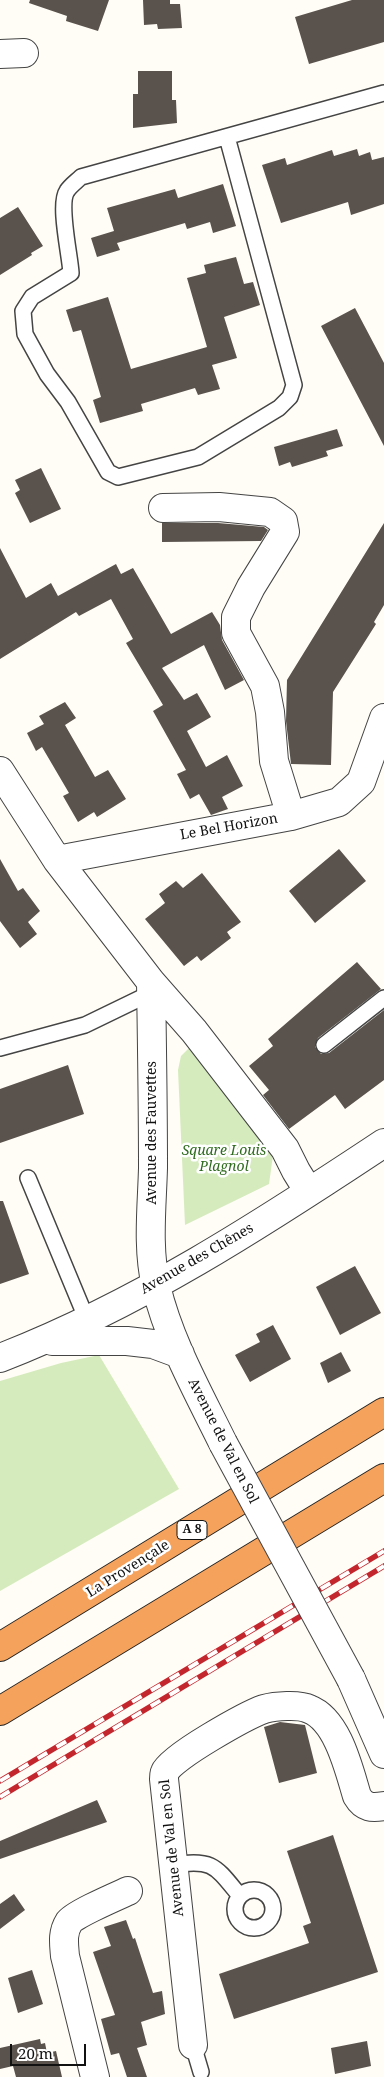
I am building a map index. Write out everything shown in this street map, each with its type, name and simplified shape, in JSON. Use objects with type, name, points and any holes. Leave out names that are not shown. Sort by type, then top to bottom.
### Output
[{"type":"highway","name":"La Provençale","points":[[0,1647],[384,1412]]},
{"type":"highway","points":[[0,1711],[384,1478]]},
{"type":"street","name":"Le Bel Horizon","points":[[57,860],[291,816],[274,761],[270,712],[265,686],[236,633],[236,617],[251,587],[285,532],[283,521],[270,512],[219,507],[163,508]]},
{"type":"street","points":[[291,816],[339,802],[361,782],[384,718]]},
{"type":"street","points":[[2,778],[57,860],[151,987],[194,1031],[285,1149],[296,1171],[310,1192]]},
{"type":"street","name":"Avenue des Fauvettes","points":[[151,987],[152,1251],[155,1283]]},
{"type":"street","name":"Avenue des Chênes","points":[[0,1358],[43,1341],[87,1320],[206,1255],[310,1192],[384,1143]]},
{"type":"street","name":"Avenue de Val en Sol","points":[[155,1283],[163,1311],[180,1354],[223,1443],[351,1679],[384,1754]]},
{"type":"street","points":[[43,1341],[127,1341],[153,1344],[180,1354]]},
{"type":"street","name":"Avenue de Val en Sol","points":[[193,2045],[173,1865],[165,1772],[179,1758],[240,1719],[265,1709],[283,1706],[310,1709],[327,1722],[338,1739],[357,1796],[361,1802],[373,1808],[384,1806]]},
{"type":"street","points":[[95,2077],[66,1956],[63,1939],[64,1931],[70,1919],[128,1890]]},
{"type":"lane","points":[[227,137],[294,385],[290,397],[279,408],[198,457],[118,477],[108,472],[68,402],[46,374],[26,334],[23,311],[32,297],[71,273],[63,211],[66,192],[81,177],[384,93]]},
{"type":"lane","points":[[0,1048],[85,1025],[151,987]]},
{"type":"lane","points":[[324,1045],[384,998]]},
{"type":"lane","points":[[28,1178],[87,1320]]},
{"type":"lane","points":[[173,1865],[194,1861],[209,1865],[224,1877],[240,1896]]},
{"type":"lane","name":"Avenue de Val en Sol","points":[[193,2045],[202,2072]]},
{"type":"green space","name":"Square Louis Plagnol","points":[[191,1046],[273,1155],[269,1184],[185,1225],[178,1070],[181,1056]]},
{"type":"green space","points":[[99,1355],[179,1489],[0,1591],[0,1381],[61,1363]]},
{"type":"building","points":[[30,0],[109,0],[98,31],[66,21],[67,16],[29,3]]},
{"type":"building","points":[[143,0],[170,0],[170,4],[180,4],[182,28],[158,29],[157,24],[144,25]]},
{"type":"building","points":[[352,0],[384,0],[384,42],[309,64],[295,17]]},
{"type":"building","points":[[138,71],[172,71],[172,100],[176,100],[177,123],[133,128],[133,94],[138,94]]},
{"type":"building","points":[[357,149],[359,156],[370,152],[372,160],[384,157],[384,204],[351,215],[348,202],[281,223],[262,165],[285,158],[287,165],[332,150],[334,156]]},
{"type":"building","points":[[223,184],[236,226],[213,233],[210,222],[187,229],[185,223],[117,243],[120,250],[97,257],[91,238],[114,231],[107,208],[175,189],[178,198]]},
{"type":"building","points":[[18,207],[43,246],[0,275],[0,218]]},
{"type":"building","points":[[236,257],[244,284],[253,282],[260,305],[224,317],[237,358],[212,365],[220,389],[198,395],[195,388],[141,404],[143,411],[100,423],[93,400],[101,397],[81,330],[73,332],[66,310],[108,297],[131,369],[207,347],[187,278],[206,273],[204,265]]},
{"type":"building","points":[[355,308],[384,363],[384,446],[321,326]]},
{"type":"building","points":[[337,429],[343,446],[326,451],[328,456],[292,467],[290,462],[279,466],[274,447]]},
{"type":"building","points":[[41,468],[61,509],[30,523],[15,493],[20,490],[15,480]]},
{"type":"building","points":[[162,523],[218,523],[264,527],[268,530],[261,541],[162,542]]},
{"type":"building","points":[[384,523],[384,605],[374,622],[376,624],[333,692],[331,765],[291,764],[286,721],[287,680]]},
{"type":"building","points":[[0,548],[26,598],[51,583],[58,596],[116,564],[121,574],[133,568],[171,634],[212,612],[220,625],[222,640],[244,680],[225,690],[204,645],[162,668],[184,700],[197,693],[211,717],[187,731],[206,767],[227,755],[243,786],[222,797],[228,809],[211,815],[199,794],[190,799],[177,774],[186,770],[153,711],[163,705],[126,643],[133,639],[111,599],[79,616],[76,612],[0,659]]},
{"type":"building","points":[[65,702],[76,718],[65,725],[95,777],[108,770],[126,799],[97,817],[94,812],[78,822],[63,796],[69,793],[42,747],[36,751],[27,733],[44,724],[39,716]]},
{"type":"building","points":[[339,849],[366,881],[315,923],[289,891]]},
{"type":"building","points":[[0,859],[18,891],[23,888],[40,911],[28,922],[37,934],[20,948],[0,921]]},
{"type":"building","points":[[202,873],[241,922],[227,932],[231,938],[201,961],[197,956],[184,966],[145,919],[165,903],[159,894],[176,881],[183,888]]},
{"type":"building","points":[[357,962],[381,989],[318,1038],[315,1047],[321,1054],[329,1053],[384,1010],[384,1080],[345,1109],[335,1095],[289,1129],[263,1095],[269,1090],[249,1066],[273,1046],[268,1039]]},
{"type":"building","points":[[68,1065],[84,1114],[0,1143],[0,1089]]},
{"type":"building","points":[[0,1201],[3,1201],[29,1274],[0,1284]]},
{"type":"building","points":[[355,1266],[381,1313],[340,1335],[316,1287]]},
{"type":"building","points":[[273,1325],[291,1359],[250,1382],[235,1355],[260,1342],[256,1334]]},
{"type":"building","points":[[341,1352],[351,1371],[328,1383],[320,1363]]},
{"type":"building","points":[[280,1722],[305,1725],[317,1773],[279,1783],[264,1727]]},
{"type":"building","points":[[97,1800],[107,1822],[0,1859],[0,1841]]},
{"type":"building","points":[[333,1835],[378,1972],[234,2019],[219,1974],[309,1943],[303,1926],[311,1923],[287,1851]]},
{"type":"building","points":[[14,1894],[25,1910],[0,1929],[0,1904]]},
{"type":"building","points":[[126,1920],[133,1939],[135,1938],[153,1993],[162,1991],[165,2014],[141,2022],[147,2045],[137,2048],[147,2077],[127,2077],[119,2053],[111,2055],[101,2019],[115,2015],[93,1952],[111,1946],[104,1927]]},
{"type":"building","points":[[32,1970],[43,2004],[18,2013],[8,1978]]},
{"type":"building","points":[[40,2039],[41,2044],[45,2043],[47,2053],[56,2051],[62,2077],[16,2077],[13,2066],[0,2069],[0,2048]]},
{"type":"building","points":[[367,2041],[371,2066],[335,2074],[331,2048]]},
{"type":"railway","points":[[0,1781],[384,1551]]},
{"type":"railway","points":[[0,1797],[384,1566]]}]
